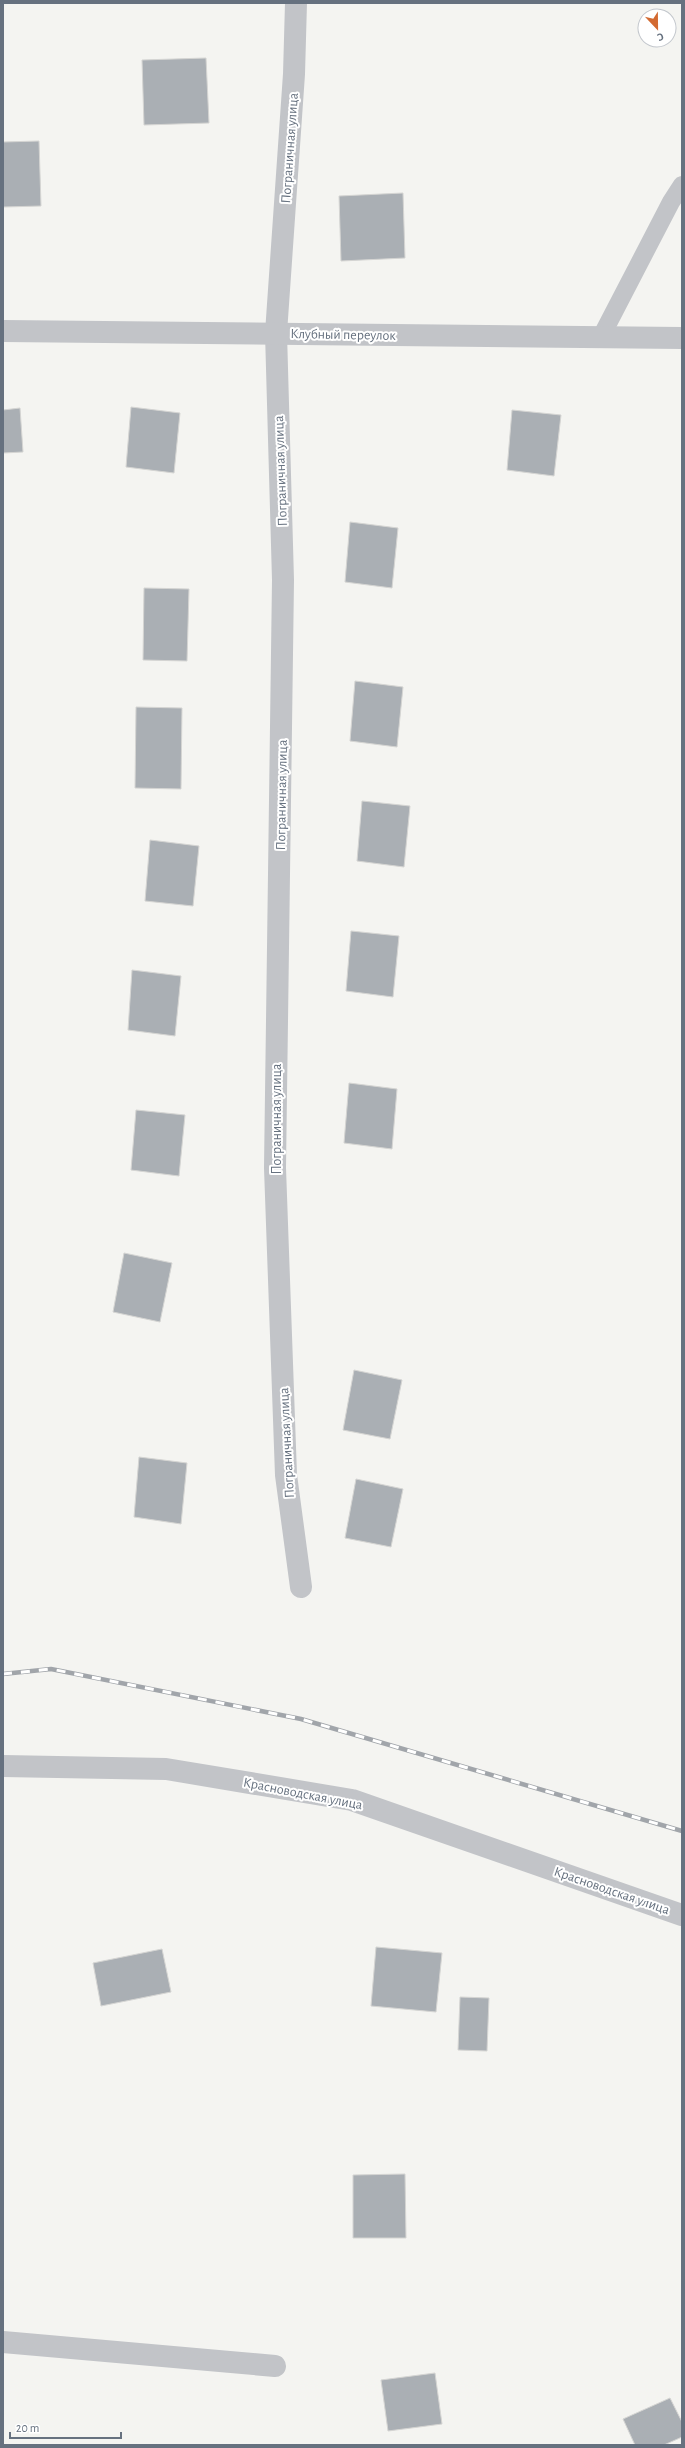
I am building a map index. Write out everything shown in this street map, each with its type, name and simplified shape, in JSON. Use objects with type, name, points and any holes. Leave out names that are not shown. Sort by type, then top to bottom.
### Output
[{"type":"street","name":"Пограничная улица","points":[[296,3],[294,74],[276,333],[283,580],[275,1168],[286,1475],[301,1587]]},
{"type":"street","name":"Клубный переулок","points":[[3,331],[682,338]]},
{"type":"street","name":"Красноводская улица","points":[[3,1766],[166,1769],[352,1800],[682,1915]]},
{"type":"street","points":[[3,2342],[275,2366]]},
{"type":"lane","points":[[600,337],[671,202],[682,185]]},
{"type":"building","points":[[206,58],[209,123],[144,125],[142,60]]},
{"type":"building","points":[[39,141],[41,206],[3,207],[3,142]]},
{"type":"building","points":[[403,193],[405,258],[341,261],[339,196]]},
{"type":"building","points":[[131,407],[180,413],[174,473],[126,467]]},
{"type":"building","points":[[20,408],[23,452],[3,453],[3,410]]},
{"type":"building","points":[[512,410],[561,415],[554,476],[507,470]]},
{"type":"building","points":[[350,522],[398,528],[392,588],[345,582]]},
{"type":"building","points":[[144,588],[189,589],[187,661],[143,660]]},
{"type":"building","points":[[355,681],[403,687],[397,747],[350,741]]},
{"type":"building","points":[[136,707],[182,708],[181,789],[135,788]]},
{"type":"building","points":[[362,801],[410,806],[404,867],[357,861]]},
{"type":"building","points":[[150,840],[199,846],[193,906],[145,901]]},
{"type":"building","points":[[351,931],[399,936],[393,997],[346,991]]},
{"type":"building","points":[[132,970],[181,976],[175,1036],[128,1030]]},
{"type":"building","points":[[349,1083],[397,1089],[392,1149],[344,1143]]},
{"type":"building","points":[[136,1110],[185,1115],[179,1176],[131,1170]]},
{"type":"building","points":[[124,1253],[172,1263],[160,1322],[113,1312]]},
{"type":"building","points":[[354,1370],[402,1380],[390,1439],[343,1430]]},
{"type":"building","points":[[139,1457],[187,1463],[181,1524],[134,1517]]},
{"type":"building","points":[[356,1479],[403,1489],[391,1547],[345,1538]]},
{"type":"building","points":[[376,1947],[442,1953],[436,2012],[371,2006]]},
{"type":"building","points":[[162,1949],[171,1992],[101,2006],[93,1963]]},
{"type":"building","points":[[460,1997],[489,1998],[487,2051],[458,2050]]},
{"type":"building","points":[[405,2174],[406,2238],[353,2238],[353,2175]]},
{"type":"building","points":[[435,2373],[442,2424],[388,2431],[381,2380]]},
{"type":"building","points":[[670,2398],[682,2422],[682,2437],[664,2445],[635,2445],[623,2419]]},
{"type":"railway","points":[[3,1674],[51,1669],[301,1719],[682,1831]]}]
